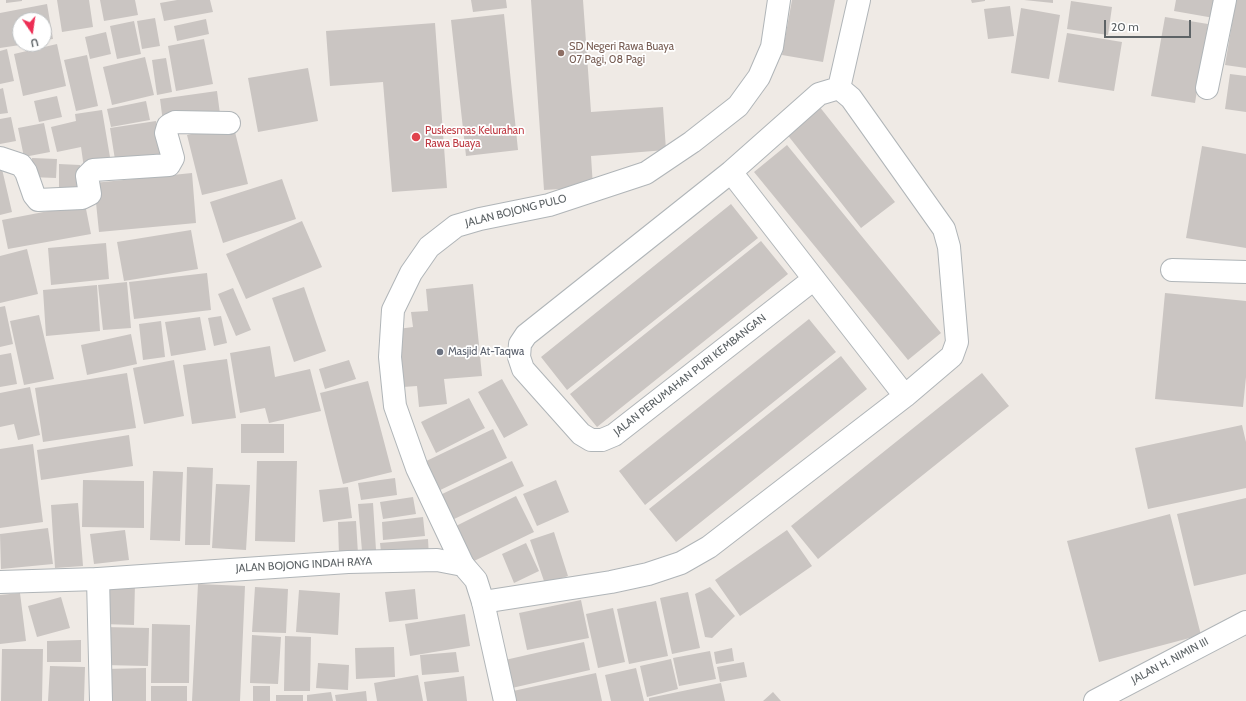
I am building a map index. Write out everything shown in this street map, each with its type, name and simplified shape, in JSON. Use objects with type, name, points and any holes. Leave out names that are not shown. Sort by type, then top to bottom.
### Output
[{"type":"street","name":"JALAN BOJONG PULO","points":[[463,565],[417,468],[395,406],[390,357],[393,310],[411,273],[429,247],[456,226],[480,219],[549,205],[646,173],[692,142],[738,106],[760,77],[772,47],[779,0]]},
{"type":"street","points":[[483,602],[611,582],[648,574],[681,563],[710,547],[905,396],[952,356],[957,342],[949,247],[944,229],[851,98],[839,88],[859,0]]},
{"type":"street","points":[[1206,88],[1225,0]]},
{"type":"street","name":"JALAN PERUMAHAN PURI KEMBANGAN","points":[[814,279],[614,435],[602,440],[591,440],[581,434],[523,370],[519,357],[520,344],[526,335],[731,172],[819,94],[839,88]]},
{"type":"street","points":[[0,158],[21,165],[26,172],[34,195],[38,200],[82,198],[90,194],[87,176],[93,170],[169,165],[173,158],[166,133],[168,126],[175,122],[229,123]]},
{"type":"street","points":[[731,172],[905,396]]},
{"type":"street","points":[[1172,270],[1246,272]]},
{"type":"street","name":"JALAN BOJONG INDAH RAYA","points":[[0,582],[98,579],[348,562],[437,560],[463,565]]},
{"type":"street","points":[[463,565],[476,580],[483,602],[505,701]]},
{"type":"street","points":[[98,579],[101,701]]},
{"type":"street","name":"JALAN H. NIMIN III","points":[[1095,701],[1246,622]]},
{"type":"building","points":[[6,0],[22,0],[22,1],[6,3]]},
{"type":"building","points":[[57,0],[89,0],[93,27],[62,32]]},
{"type":"building","points":[[100,0],[135,0],[138,15],[104,21]]},
{"type":"building","points":[[177,0],[210,0],[213,12],[164,21],[160,3]]},
{"type":"building","points":[[471,0],[506,0],[507,8],[473,12]]},
{"type":"building","name":"SD Negeri Rawa Buaya 07 Pagi, 08 Pagi","points":[[531,0],[583,0],[591,112],[663,107],[666,150],[591,156],[593,187],[544,190]]},
{"type":"building","points":[[792,0],[835,0],[823,62],[782,55]]},
{"type":"building","points":[[971,0],[985,0],[985,1],[972,3]]},
{"type":"building","points":[[1024,0],[1053,0],[1053,3]]},
{"type":"building","points":[[1176,0],[1217,0],[1214,18],[1174,11]]},
{"type":"building","points":[[1236,0],[1246,0],[1246,68],[1225,65]]},
{"type":"building","points":[[1071,1],[1112,7],[1108,35],[1067,29]]},
{"type":"building","points":[[47,4],[48,12],[12,12],[12,46],[0,48],[0,13]]},
{"type":"building","points":[[1010,6],[1014,36],[988,39],[984,9]]},
{"type":"building","points":[[1021,8],[1060,15],[1049,79],[1011,73]]},
{"type":"building","points":[[504,14],[518,150],[466,156],[451,20]]},
{"type":"building","points":[[1165,17],[1208,24],[1195,103],[1151,96]]},
{"type":"building","points":[[155,18],[160,46],[142,49],[137,21]]},
{"type":"building","points":[[206,19],[209,34],[177,41],[174,26]]},
{"type":"building","points":[[134,21],[141,54],[117,59],[110,26]]},
{"type":"building","name":"Puskesmas Kelurahan Rawa Buaya","points":[[435,23],[447,188],[392,192],[383,82],[330,86],[326,31]]},
{"type":"building","points":[[106,32],[111,54],[90,59],[85,37]]},
{"type":"building","points":[[1067,33],[1122,42],[1114,91],[1058,82]]},
{"type":"building","points":[[204,39],[213,84],[176,91],[168,46]]},
{"type":"building","points":[[57,44],[66,86],[23,96],[14,54],[23,52],[52,52],[52,45]]},
{"type":"building","points":[[7,49],[14,81],[0,84],[0,51]]},
{"type":"building","points":[[87,55],[98,106],[76,111],[64,60]]},
{"type":"building","points":[[145,57],[154,95],[112,105],[103,67]]},
{"type":"building","points":[[166,58],[172,92],[157,95],[152,60]]},
{"type":"building","points":[[308,68],[318,121],[258,132],[248,78]]},
{"type":"building","points":[[1230,74],[1246,76],[1246,112],[1225,109]]},
{"type":"building","points":[[3,88],[8,113],[0,114],[0,89]]},
{"type":"building","points":[[217,91],[220,114],[163,122],[160,99]]},
{"type":"building","points":[[57,96],[62,117],[39,122],[34,101]]},
{"type":"building","points":[[146,101],[150,120],[111,127],[107,109]]},
{"type":"building","points":[[819,106],[895,202],[861,228],[786,133]]},
{"type":"building","points":[[102,110],[111,163],[84,168],[81,147],[57,152],[51,127],[76,121],[75,114]]},
{"type":"building","points":[[11,117],[16,141],[0,144],[0,119]]},
{"type":"building","points":[[156,121],[162,159],[116,166],[110,128]]},
{"type":"building","points":[[44,123],[50,152],[24,157],[18,128]]},
{"type":"building","points":[[233,124],[248,184],[202,195],[187,135]]},
{"type":"building","points":[[787,145],[941,333],[908,360],[754,172]]},
{"type":"building","points":[[1202,146],[1246,154],[1246,248],[1186,238]]},
{"type":"building","points":[[32,158],[57,159],[56,178],[31,177]]},
{"type":"building","points":[[59,164],[80,165],[79,195],[59,194]]},
{"type":"building","points":[[0,169],[2,169],[12,212],[0,215]]},
{"type":"building","points":[[192,173],[196,223],[99,232],[94,183]]},
{"type":"building","points":[[282,179],[296,219],[223,243],[210,202]]},
{"type":"building","points":[[85,204],[91,234],[8,249],[2,220]]},
{"type":"building","points":[[731,204],[758,238],[567,390],[541,357]]},
{"type":"building","points":[[302,221],[322,267],[246,299],[226,254]]},
{"type":"building","points":[[191,230],[198,269],[124,281],[117,242]]},
{"type":"building","points":[[761,241],[788,274],[597,427],[570,394]]},
{"type":"building","points":[[106,243],[109,279],[51,285],[48,248]]},
{"type":"building","points":[[27,249],[38,294],[0,303],[0,256]]},
{"type":"building","points":[[207,273],[211,310],[134,319],[129,282]]},
{"type":"building","points":[[127,282],[131,328],[103,330],[98,285]]},
{"type":"building","name":"Masjid At-Taqwa","points":[[473,284],[482,376],[444,379],[447,404],[419,407],[417,386],[403,387],[398,329],[413,327],[411,312],[428,311],[426,289]]},
{"type":"building","points":[[97,285],[100,331],[46,336],[43,290]]},
{"type":"building","points":[[304,287],[326,351],[294,362],[272,298]]},
{"type":"building","points":[[233,288],[251,330],[236,336],[218,294]]},
{"type":"building","points":[[1165,293],[1246,301],[1246,377],[1243,407],[1155,399]]},
{"type":"building","points":[[5,306],[13,344],[0,347],[0,307]]},
{"type":"building","points":[[39,315],[54,379],[24,385],[10,321]]},
{"type":"building","points":[[221,316],[227,343],[214,346],[208,318]]},
{"type":"building","points":[[200,317],[206,350],[171,356],[165,322]]},
{"type":"building","points":[[809,319],[836,352],[645,505],[619,471]]},
{"type":"building","points":[[161,321],[165,357],[143,360],[139,324]]},
{"type":"building","points":[[131,334],[137,364],[87,375],[81,345]]},
{"type":"building","points":[[270,346],[275,377],[310,369],[321,411],[269,423],[265,408],[240,413],[230,353]]},
{"type":"building","points":[[11,353],[17,384],[0,387],[0,355]]},
{"type":"building","points":[[841,356],[867,389],[676,542],[649,509]]},
{"type":"building","points":[[227,359],[236,418],[192,424],[183,365]]},
{"type":"building","points":[[174,360],[184,416],[144,424],[133,368]]},
{"type":"building","points":[[349,360],[356,379],[325,389],[319,369]]},
{"type":"building","points":[[127,373],[136,428],[43,442],[35,388]]},
{"type":"building","points":[[982,373],[1009,406],[818,559],[791,526]]},
{"type":"building","points":[[502,379],[528,425],[504,438],[478,392]]},
{"type":"building","points":[[368,381],[392,472],[343,484],[320,393]]},
{"type":"building","points":[[30,387],[40,435],[18,440],[14,424],[0,427],[0,393]]},
{"type":"building","points":[[469,398],[485,428],[436,453],[421,422]]},
{"type":"building","points":[[241,424],[284,424],[284,453],[241,453]]},
{"type":"building","points":[[1242,425],[1246,442],[1246,488],[1148,509],[1135,448]]},
{"type":"building","points":[[493,429],[507,458],[432,494],[418,465]]},
{"type":"building","points":[[129,435],[133,466],[41,480],[37,450]]},
{"type":"building","points":[[33,444],[43,522],[0,528],[0,449]]},
{"type":"building","points":[[257,461],[297,461],[295,542],[255,541]]},
{"type":"building","points":[[512,461],[524,486],[452,520],[440,495]]},
{"type":"building","points":[[187,467],[213,468],[210,545],[185,545]]},
{"type":"building","points":[[153,471],[183,472],[180,541],[150,540]]},
{"type":"building","points":[[395,478],[397,495],[361,500],[358,483]]},
{"type":"building","points":[[83,480],[144,481],[144,528],[82,527]]},
{"type":"building","points":[[556,480],[569,512],[537,526],[523,494]]},
{"type":"building","points":[[216,484],[250,485],[246,550],[212,548]]},
{"type":"building","points":[[348,487],[352,518],[323,522],[319,490]]},
{"type":"building","points":[[516,496],[534,532],[474,561],[456,526]]},
{"type":"building","points":[[413,497],[416,514],[383,519],[380,502]]},
{"type":"building","points":[[1246,498],[1246,574],[1194,586],[1177,514]]},
{"type":"building","points":[[78,503],[83,566],[55,568],[51,505]]},
{"type":"building","points":[[373,503],[376,550],[362,551],[358,504]]},
{"type":"building","points":[[1170,514],[1201,635],[1099,662],[1067,541]]},
{"type":"building","points":[[423,517],[425,536],[383,540],[382,522]]},
{"type":"building","points":[[356,521],[358,554],[339,555],[338,522]]},
{"type":"building","points":[[48,528],[53,564],[1,569],[0,534]]},
{"type":"building","points":[[125,530],[129,560],[94,564],[90,534]]},
{"type":"building","points":[[787,530],[812,566],[740,616],[715,580]]},
{"type":"building","points":[[554,532],[568,576],[545,584],[530,540]]},
{"type":"building","points":[[428,539],[429,557],[382,561],[380,543]]},
{"type":"building","points":[[526,543],[539,571],[514,583],[502,554]]},
{"type":"building","points":[[104,582],[135,583],[134,625],[102,624]]},
{"type":"building","points":[[198,584],[245,586],[240,701],[192,701]]},
{"type":"building","points":[[255,587],[288,589],[286,633],[252,632]]},
{"type":"building","points":[[710,587],[735,616],[712,638],[705,637],[695,594]]},
{"type":"building","points":[[415,589],[418,619],[389,622],[385,592]]},
{"type":"building","points":[[299,590],[340,593],[338,635],[296,632]]},
{"type":"building","points":[[688,592],[700,648],[672,654],[660,598]]},
{"type":"building","points":[[20,593],[26,641],[0,644],[0,595]]},
{"type":"building","points":[[61,597],[70,628],[37,637],[28,606]]},
{"type":"building","points":[[581,600],[589,638],[527,650],[519,613]]},
{"type":"building","points":[[656,601],[668,656],[629,664],[617,609]]},
{"type":"building","points":[[613,608],[625,662],[598,668],[586,614]]},
{"type":"building","points":[[465,614],[470,646],[410,656],[405,624]]},
{"type":"building","points":[[152,624],[190,625],[189,683],[151,683]]},
{"type":"building","points":[[104,627],[149,628],[148,666],[103,665]]},
{"type":"building","points":[[252,635],[281,637],[278,684],[250,683]]},
{"type":"building","points":[[285,636],[311,637],[310,691],[284,691]]},
{"type":"building","points":[[81,640],[81,662],[47,662],[47,641]]},
{"type":"building","points":[[584,642],[590,670],[512,688],[505,660]]},
{"type":"building","points":[[394,647],[395,677],[356,679],[355,648]]},
{"type":"building","points":[[732,648],[734,661],[716,664],[714,652]]},
{"type":"building","points":[[2,649],[43,649],[42,701],[1,701]]},
{"type":"building","points":[[710,651],[716,679],[679,686],[673,658]]},
{"type":"building","points":[[456,652],[459,672],[422,675],[420,655]]},
{"type":"building","points":[[671,659],[678,689],[647,697],[640,666]]},
{"type":"building","points":[[744,662],[747,677],[720,682],[717,667]]},
{"type":"building","points":[[318,663],[349,665],[348,690],[316,688]]},
{"type":"building","points":[[50,666],[85,667],[84,701],[48,701]]},
{"type":"building","points":[[146,668],[146,701],[106,701],[105,669]]},
{"type":"building","points":[[636,668],[644,701],[611,701],[605,675]]},
{"type":"building","points":[[596,673],[602,701],[515,701],[513,691]]},
{"type":"building","points":[[418,675],[423,701],[377,701],[374,683]]},
{"type":"building","points":[[464,676],[467,701],[427,701],[424,682]]},
{"type":"building","points":[[721,683],[725,701],[649,701],[649,698]]},
{"type":"building","points":[[151,686],[187,686],[187,701],[151,701]]},
{"type":"building","points":[[253,686],[270,686],[270,701],[253,701]]},
{"type":"building","points":[[366,691],[367,701],[336,701],[335,695]]},
{"type":"building","points":[[331,692],[333,701],[307,701],[307,695]]},
{"type":"building","points":[[773,692],[781,701],[763,701]]},
{"type":"building","points":[[276,695],[303,695],[303,701],[276,701]]},
{"type":"place","name":"SD Negeri Rawa Buaya 07 Pagi, 08 Pagi","points":[[561,53]]},
{"type":"place","name":"Puskesmas Kelurahan Rawa Buaya","points":[[416,137]]},
{"type":"place","name":"Masjid At-Taqwa","points":[[440,352]]}]
